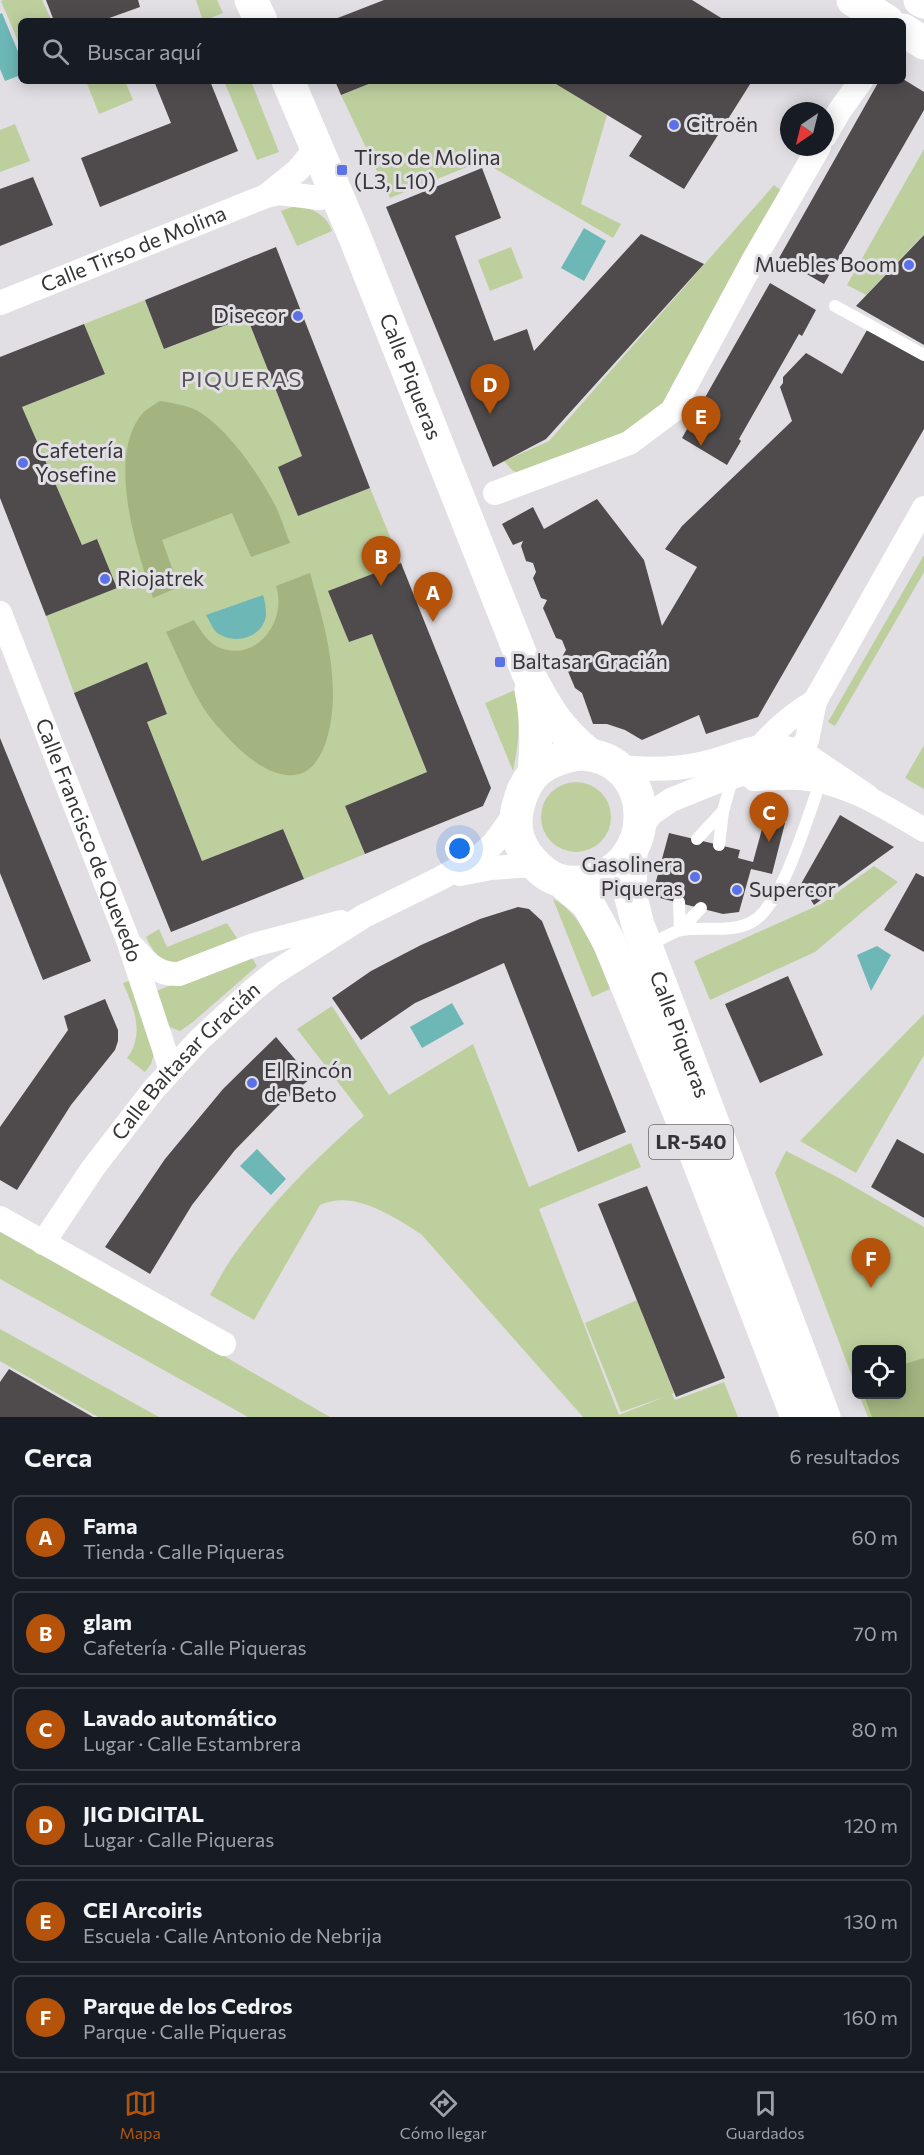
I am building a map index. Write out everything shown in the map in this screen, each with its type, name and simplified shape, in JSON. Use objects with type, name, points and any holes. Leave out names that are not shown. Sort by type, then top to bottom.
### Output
[{"type":"main road","points":[[251,0],[260,18]]},
{"type":"main road","points":[[853,0],[881,18]]},
{"type":"main road","name":"Calle Piqueras","points":[[289,84],[317,147],[528,673],[548,711],[573,741],[603,761]]},
{"type":"main road","name":"Calle Piqueras","points":[[528,673],[536,717],[537,740],[534,773]]},
{"type":"main road","points":[[534,773],[563,757],[603,761]]},
{"type":"main road","name":"LR-540","points":[[603,761],[630,780],[638,794],[641,813],[635,840]]},
{"type":"main road","name":"LR-540","points":[[534,773],[523,788],[515,814],[515,830],[518,842],[548,873]]},
{"type":"main road","points":[[548,873],[578,882],[605,877],[618,867],[635,840]]},
{"type":"main road","name":"Calle Piqueras","points":[[635,840],[630,894],[638,925],[824,1417]]},
{"type":"main road","name":"Calle Piqueras","points":[[548,873],[588,904],[609,942],[688,1134],[797,1417]]},
{"type":"street","points":[[834,120],[859,84]]},
{"type":"street","name":"Calle Tirso de Molina","points":[[266,196],[298,170],[317,147]]},
{"type":"street","points":[[495,493],[629,444],[672,411],[754,259],[814,156]]},
{"type":"street","name":"Calle Tirso de Molina","points":[[0,303],[266,196],[279,193],[320,198],[336,194]]},
{"type":"street","points":[[635,840],[652,813],[671,800],[787,760],[803,746],[815,701],[924,508]]},
{"type":"street","name":"Calle Francisco de Quevedo","points":[[0,613],[129,943],[171,1070]]},
{"type":"street","points":[[761,746],[773,732],[815,701]]},
{"type":"street","points":[[603,761],[656,770],[704,764],[761,746],[803,746]]},
{"type":"street","points":[[803,746],[821,772],[924,830]]},
{"type":"street","points":[[725,781],[798,778],[821,772]]},
{"type":"street","name":"Calle Baltasar Gracián","points":[[43,1243],[128,1120],[199,1040],[274,973],[364,916],[441,879],[480,856],[494,843],[515,814]]},
{"type":"street","name":"Calle Baltasar Gracián","points":[[441,879],[491,868],[548,873]]},
{"type":"street","name":"Calle Baltasar Gracián","points":[[129,943],[154,969],[169,975],[179,974],[254,945],[364,916]]},
{"type":"street","points":[[0,1218],[224,1344]]},
{"type":"lane","points":[[835,306],[924,355]]},
{"type":"lane","points":[[680,930],[731,928],[751,923],[766,911],[785,878],[821,772]]},
{"type":"lane","points":[[719,844],[725,781]]},
{"type":"lane","points":[[697,840],[723,811]]},
{"type":"lane","points":[[679,902],[680,930]]},
{"type":"lane","points":[[647,946],[680,930],[701,908]]},
{"type":"green space","points":[[42,0],[51,18],[18,18],[18,41],[1,1]]},
{"type":"green space","points":[[196,0],[217,0],[223,13],[210,18],[202,18]]},
{"type":"green space","points":[[87,84],[126,84],[133,100],[99,114]]},
{"type":"green space","points":[[225,84],[252,84],[279,152],[257,160]]},
{"type":"green space","points":[[369,84],[556,84],[607,115],[581,204],[621,224],[613,238],[482,161],[390,198],[341,95]]},
{"type":"green space","points":[[15,124],[30,161],[0,172],[0,130]]},
{"type":"green space","points":[[924,149],[924,234],[866,295],[847,285]]},
{"type":"green space","points":[[774,185],[784,193],[668,407],[629,437],[530,476],[513,471],[504,461],[549,441]]},
{"type":"green space","points":[[295,206],[318,213],[326,220],[332,231],[297,246],[281,211]]},
{"type":"green space","points":[[511,247],[523,278],[490,291],[478,260]]},
{"type":"green space","points":[[145,300],[165,349],[247,317],[302,456],[278,467],[298,516],[370,488],[401,563],[329,591],[349,642],[372,634],[427,772],[345,806],[365,854],[304,879],[283,829],[202,861],[147,722],[167,714],[147,663],[74,693],[46,616],[117,587],[97,539],[82,545],[22,407],[105,374],[84,324]]},
{"type":"green space","points":[[160,401],[196,410],[230,439],[268,493],[290,543],[251,557],[232,513],[162,540],[179,587],[153,598],[133,532],[128,507],[126,458],[130,437],[139,418],[146,410]]},
{"type":"green space","points":[[924,555],[924,572],[835,726],[828,722]]},
{"type":"green space","points":[[310,573],[326,633],[331,663],[333,694],[331,719],[324,747],[318,759],[310,768],[299,774],[286,775],[255,762],[236,746],[213,721],[194,690],[166,632],[194,620],[206,637],[218,647],[236,651],[248,648],[268,634],[274,623],[278,611],[276,586]]},
{"type":"green space","points":[[515,690],[518,731],[513,771],[485,703]]},
{"type":"green space","points":[[924,745],[924,789],[905,778]]},
{"type":"green space","points":[[576,782],[589,785],[601,792],[608,804],[611,817],[608,830],[601,842],[589,849],[576,852],[563,849],[551,842],[544,830],[541,817],[544,804],[551,792],[563,785]]},
{"type":"green space","points":[[874,866],[898,882],[815,952],[710,1000],[694,961],[821,904]]},
{"type":"green space","points":[[553,899],[564,906],[581,926],[595,952],[610,989],[592,997]]},
{"type":"green space","points":[[227,923],[238,940],[177,963],[158,955],[146,937],[159,929],[167,947]]},
{"type":"green space","points":[[250,955],[257,966],[193,1022],[180,1031],[167,1026],[156,991]]},
{"type":"green space","points":[[131,980],[154,1054],[145,1072],[127,1058],[136,1040],[137,1030],[134,1011],[123,983]]},
{"type":"green space","points":[[332,1006],[389,1095],[473,1044],[529,1187],[631,1143],[641,1167],[539,1209],[619,1415],[667,1396],[621,1412],[585,1323],[637,1300],[675,1400],[724,1382],[738,1417],[583,1417],[421,1234],[385,1213],[359,1202],[333,1201],[320,1205],[254,1320],[210,1295],[235,1253],[267,1212],[314,1162],[364,1116],[297,1029]]},
{"type":"green space","points":[[924,1014],[924,1055],[856,1173],[800,1141]]},
{"type":"green space","points":[[786,1151],[839,1178],[924,1227],[924,1417],[868,1417],[861,1399],[906,1399],[906,1345],[852,1345],[852,1376],[775,1173]]},
{"type":"green space","points":[[0,1227],[330,1417],[248,1417],[0,1279]]},
{"type":"green space","points":[[0,1329],[159,1417],[98,1417],[0,1361]]},
{"type":"green space","points":[[924,1358],[924,1417],[872,1417],[865,1399],[906,1399],[906,1364]]},
{"type":"water","points":[[2,13],[18,52],[18,76],[5,81],[0,69],[0,14]]},
{"type":"water","points":[[584,228],[606,241],[584,281],[561,268]]},
{"type":"water","points":[[263,595],[266,612],[264,623],[254,634],[247,637],[239,639],[223,636],[216,632],[206,615]]},
{"type":"water","points":[[877,946],[891,955],[871,991],[857,955]]},
{"type":"water","points":[[452,1003],[464,1024],[422,1048],[410,1027]]},
{"type":"water","points":[[257,1149],[286,1179],[271,1195],[240,1166]]},
{"type":"building","points":[[46,0],[138,0],[140,7],[109,18],[53,18]]},
{"type":"building","points":[[384,0],[692,0],[721,18],[338,18]]},
{"type":"building","points":[[906,81],[924,92],[924,110],[824,284],[779,258],[877,84],[906,84]]},
{"type":"building","points":[[155,84],[211,84],[238,151],[100,207],[81,158],[171,123]]},
{"type":"building","points":[[336,84],[368,84],[341,95]]},
{"type":"building","name":"Citroën","points":[[556,84],[750,84],[684,189],[629,156],[642,136]]},
{"type":"building","points":[[482,168],[501,218],[455,236],[494,341],[527,329],[534,351],[641,234],[704,264],[546,439],[493,467],[386,207]]},
{"type":"building","points":[[33,177],[53,225],[0,246],[0,189]]},
{"type":"building","name":"Muebles Boom","points":[[924,235],[924,345],[856,306]]},
{"type":"building","points":[[276,247],[370,488],[298,516],[278,467],[302,456],[247,317],[164,349],[145,300]]},
{"type":"building","points":[[770,283],[816,310],[802,336],[799,334],[739,439],[741,441],[727,465],[682,438]]},
{"type":"building","points":[[84,324],[105,374],[22,407],[82,545],[97,539],[117,588],[46,616],[0,498],[0,357]]},
{"type":"building","points":[[867,330],[924,360],[924,429],[758,717],[706,734],[699,715],[642,740],[625,730],[607,724],[593,724],[582,693],[575,688],[562,657],[566,650],[562,640],[556,638],[543,608],[547,600],[541,598],[533,578],[536,572],[533,563],[526,561],[521,546],[523,541],[513,545],[502,524],[533,507],[544,529],[597,499],[644,560],[662,626],[697,567],[665,549],[682,526],[792,421],[780,387],[783,377],[806,353],[842,374]]},
{"type":"building","points":[[401,563],[491,788],[483,806],[365,854],[345,806],[427,772],[372,634],[349,642],[328,591]]},
{"type":"building","points":[[147,662],[167,714],[147,722],[202,861],[283,829],[304,879],[171,932],[74,693]]},
{"type":"building","points":[[0,738],[91,961],[43,980],[0,873]]},
{"type":"building","points":[[840,815],[894,847],[814,905],[801,884]]},
{"type":"building","name":"Gasolinera Piqueras","points":[[765,818],[785,823],[772,874],[751,869],[739,912],[723,914],[652,896],[669,833],[740,850],[738,858],[753,862]]},
{"type":"building","points":[[916,873],[924,877],[924,952],[884,930]]},
{"type":"building","points":[[518,907],[529,909],[542,921],[626,1132],[578,1152],[504,963],[415,1003],[361,1040],[332,998],[371,971],[421,945],[480,919]]},
{"type":"building","points":[[788,976],[823,1055],[760,1083],[725,1004]]},
{"type":"building","points":[[105,999],[118,1030],[115,1050],[71,1105],[17,1190],[0,1180],[0,1127],[68,1030],[64,1016]]},
{"type":"building","points":[[276,1037],[311,1078],[278,1106],[235,1150],[192,1205],[150,1274],[105,1247],[165,1159],[223,1089]]},
{"type":"building","points":[[897,1139],[924,1154],[924,1218],[871,1187]]},
{"type":"building","points":[[647,1186],[725,1378],[676,1397],[598,1204]]},
{"type":"building","points":[[9,1369],[93,1417],[0,1417],[0,1382]]},
{"type":"place","name":"Citroën","points":[[674,125]]},
{"type":"place","name":"Tirso de Molina (L3, L10)","points":[[342,170]]},
{"type":"place","name":"Muebles Boom","points":[[909,265]]},
{"type":"place","name":"Disecor","points":[[298,316]]},
{"type":"place","name":"JIG DIGITAL","points":[[490,414]]},
{"type":"place","name":"CEI Arcoiris","points":[[701,446]]},
{"type":"place","name":"Cafetería Yosefine","points":[[23,463]]},
{"type":"place","name":"Riojatrek","points":[[105,579]]},
{"type":"place","name":"glam","points":[[381,586]]},
{"type":"place","name":"Fama","points":[[433,622]]},
{"type":"place","name":"Baltasar Gracián","points":[[500,662]]},
{"type":"place","name":"Lavado automático","points":[[769,842]]},
{"type":"place","name":"Gasolinera Piqueras","points":[[695,877]]},
{"type":"place","name":"Supercor","points":[[737,890]]},
{"type":"place","name":"El Rincón de Beto","points":[[252,1083]]},
{"type":"place","name":"Parque de los Cedros","points":[[871,1288]]},
{"type":"district","name":"PIQUERAS","points":[[242,379]]}]
